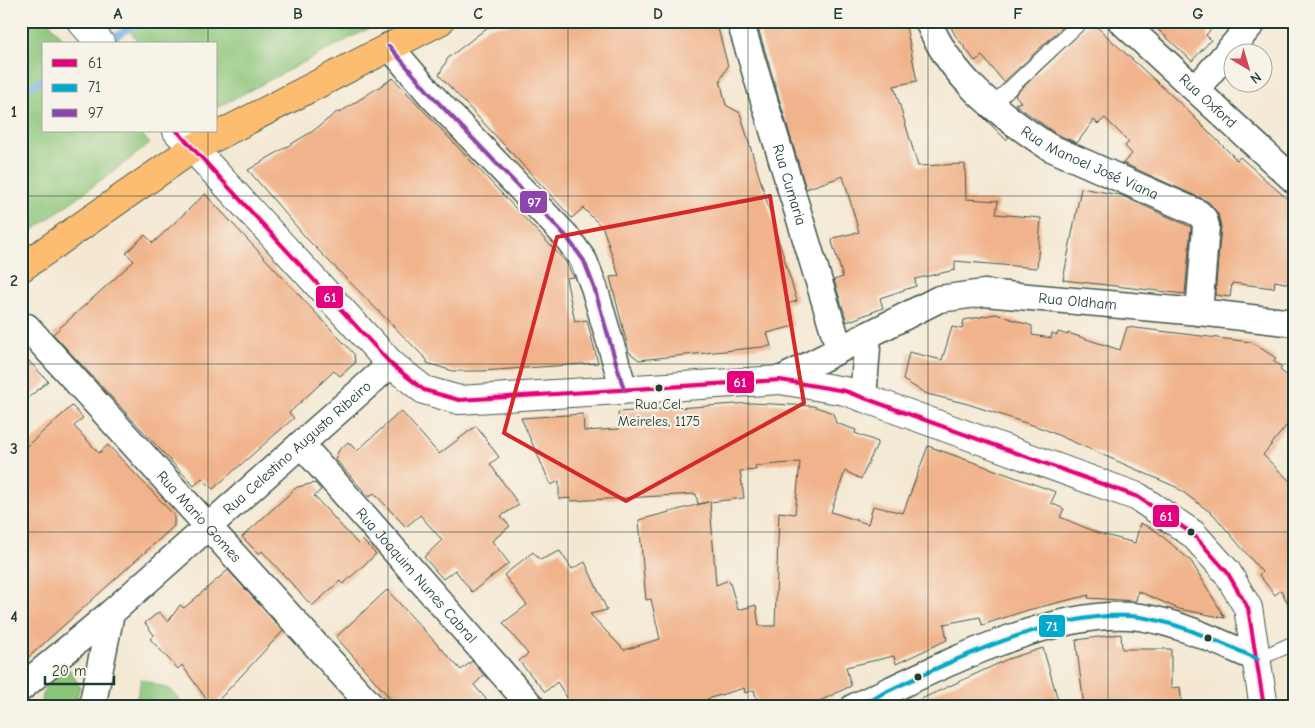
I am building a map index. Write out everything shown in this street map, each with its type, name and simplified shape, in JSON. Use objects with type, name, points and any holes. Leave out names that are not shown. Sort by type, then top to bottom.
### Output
[{"type":"main road","points":[[218,125],[440,21]]},
{"type":"main road","points":[[21,268],[185,140],[202,132]]},
{"type":"street","points":[[81,21],[99,42]]},
{"type":"street","name":"Rua Cumaria","points":[[740,21],[839,348]]},
{"type":"street","name":"Rua Manoel José Viana","points":[[928,21],[936,41],[950,62],[974,89],[992,105],[1049,147],[1198,213],[1204,219],[1206,226],[1199,312]]},
{"type":"street","name":"Rua Oxford","points":[[1121,21],[1294,180]]},
{"type":"street","points":[[1196,89],[1254,21]]},
{"type":"street","points":[[389,46],[432,96],[566,236],[579,255],[594,288],[624,390]]},
{"type":"street","points":[[185,140],[391,364],[424,390],[459,400],[780,380],[845,391],[1138,497],[1193,534],[1227,572],[1248,608],[1258,659],[1264,707]]},
{"type":"street","name":"Rua Oldham","points":[[780,380],[839,348],[939,299],[984,294],[1199,312],[1294,323]]},
{"type":"street","name":"Rua Mario Gomes","points":[[27,327],[372,707]]},
{"type":"street","points":[[863,398],[868,335]]},
{"type":"street","name":"Rua Celestino Augusto Ribeiro","points":[[21,688],[111,613],[391,364]]},
{"type":"street","name":"Rua Joaquim Nunes Cabral","points":[[301,444],[532,707]]},
{"type":"street","points":[[92,707],[111,613]]},
{"type":"street","points":[[854,707],[983,648],[1062,623],[1110,614],[1142,617],[1178,626],[1258,659]]},
{"type":"lane","points":[[992,105],[1082,21]]},
{"type":"lane","points":[[1258,659],[1294,643]]},
{"type":"highlighted area","points":[[770,196],[804,403],[626,501],[504,433],[557,237]]},
{"type":"green space","points":[[21,21],[48,21],[65,42],[42,42],[42,132],[140,132],[150,144],[21,239]]},
{"type":"green space","points":[[122,21],[383,21],[218,107],[218,42],[138,42]]},
{"type":"green space","points":[[69,669],[80,687],[75,703],[69,707],[40,706],[48,677]]},
{"type":"green space","points":[[141,679],[171,690],[186,707],[135,707]]},
{"type":"building","points":[[545,21],[716,21],[728,66],[720,80],[726,105],[740,113],[797,301],[787,304],[794,326],[767,333],[771,346],[639,360],[629,352],[610,277],[619,276],[603,228],[583,208],[572,218],[439,75],[448,58],[488,27]]},
{"type":"building","points":[[756,21],[905,21],[917,81],[894,86],[918,166],[965,164],[966,199],[998,201],[996,214],[1041,218],[1037,268],[955,261],[955,270],[915,279],[916,286],[880,298],[883,308],[847,322],[834,280],[843,277],[832,242],[833,238],[859,232],[843,176],[806,189]]},
{"type":"building","points":[[948,21],[1069,21],[1004,82],[982,56],[975,61],[955,35]]},
{"type":"building","points":[[1149,21],[1218,21],[1206,35],[1211,40],[1192,61]]},
{"type":"building","points":[[1090,23],[1098,28],[1183,106],[1237,160],[1240,157],[1294,205],[1294,285],[1275,281],[1274,288],[1232,283],[1230,297],[1215,295],[1221,227],[1218,214],[1209,202],[1123,163],[1132,154],[1125,146],[1129,142],[1105,118],[1098,124],[1094,120],[1077,143],[1056,134],[1015,104],[1021,102],[1015,95]]},
{"type":"building","points":[[393,78],[565,261],[574,277],[566,278],[575,322],[587,320],[598,363],[482,371],[453,371],[427,363],[427,360],[308,240],[248,170],[313,131],[337,112],[339,113]]},
{"type":"building","points":[[981,115],[986,119],[1009,137],[1006,140]]},
{"type":"building","points":[[1081,188],[1120,195],[1191,227],[1185,294],[1063,280]]},
{"type":"building","points":[[205,194],[354,354],[355,363],[340,376],[334,371],[289,413],[294,418],[213,489],[202,478],[194,486],[53,334],[134,261],[126,253],[145,235],[153,243]]},
{"type":"building","points":[[996,314],[1032,326],[1032,335],[1051,338],[1052,333],[1057,335],[1058,332],[1068,335],[1068,333],[1120,350],[1127,327],[1251,342],[1276,358],[1273,361],[1282,367],[1280,370],[1294,381],[1294,416],[1263,455],[1294,485],[1294,615],[1281,590],[1275,595],[1259,575],[1262,572],[1214,515],[1176,487],[1044,429],[968,404],[927,394],[903,380],[909,352],[942,360],[952,327],[962,329],[964,320]]},
{"type":"building","points":[[21,353],[48,381],[21,404]]},
{"type":"building","points":[[751,403],[813,406],[833,413],[836,423],[856,430],[855,433],[878,442],[861,479],[845,471],[831,512],[868,524],[873,506],[903,513],[928,446],[1056,492],[1051,503],[1064,509],[1060,517],[1098,533],[1135,543],[1140,523],[1155,530],[1191,561],[1225,618],[1179,609],[1138,591],[1136,601],[1088,598],[1089,595],[1028,610],[982,625],[980,617],[944,624],[947,640],[896,664],[894,656],[846,667],[851,686],[807,707],[759,707],[754,690],[745,693],[744,688],[707,699],[710,707],[573,707],[557,682],[545,692],[519,661],[528,654],[503,623],[527,605],[504,575],[533,552],[540,560],[560,551],[572,569],[585,562],[607,610],[590,614],[624,650],[660,639],[651,599],[646,600],[639,520],[708,502],[698,504],[696,494],[571,501],[571,498],[559,499],[559,481],[551,485],[521,418],[583,414],[584,431],[619,429],[618,412]],"holes":[[[800,462],[795,514],[779,512],[775,626],[759,626],[756,605],[738,610],[729,580],[716,585],[710,502],[744,498],[740,471],[756,470],[755,466]]]},
{"type":"building","points":[[72,406],[83,418],[74,426],[99,453],[108,445],[174,515],[174,526],[21,664],[21,451]]},
{"type":"building","points":[[401,411],[439,454],[476,426],[499,457],[490,464],[519,505],[501,516],[510,526],[492,541],[509,563],[472,592],[455,570],[443,579],[424,557],[442,540],[420,515],[406,527],[374,493],[369,497],[335,459],[339,450],[348,442],[357,451]]},
{"type":"building","points":[[315,483],[321,490],[314,496],[358,544],[362,540],[376,554],[343,584],[340,581],[312,606],[262,551],[259,554],[242,537],[297,487]]},
{"type":"building","points":[[228,570],[283,631],[212,707],[182,665],[178,669],[150,639],[154,635],[145,623],[159,612],[168,622],[180,605],[184,608]]},
{"type":"building","points":[[387,590],[461,670],[472,661],[484,675],[474,685],[493,707],[398,707],[336,637]]},
{"type":"building","points":[[1121,634],[1122,649],[1171,649],[1171,688],[1180,687],[1182,707],[1084,707],[1076,640]]},
{"type":"building","points":[[1043,648],[1060,707],[904,707],[1008,659]]},
{"type":"waterway","points":[[106,42],[142,21]]},
{"type":"waterway","points":[[21,92],[42,80]]},
{"type":"transit line","name":"97","points":[[389,46],[432,96],[566,236],[584,261],[594,287],[624,390]]},
{"type":"transit line","name":"61","points":[[178,132],[391,364],[424,390],[459,400],[780,380],[845,391],[1138,497],[1193,534],[1227,572],[1248,608],[1264,707]]},
{"type":"transit line","name":"71","points":[[854,707],[919,676],[994,644],[1070,621],[1106,616],[1140,617],[1170,624],[1200,634],[1258,659]]},
{"type":"place","name":"Rua Cel. Meireles, 1175","points":[[659,388]]}]
